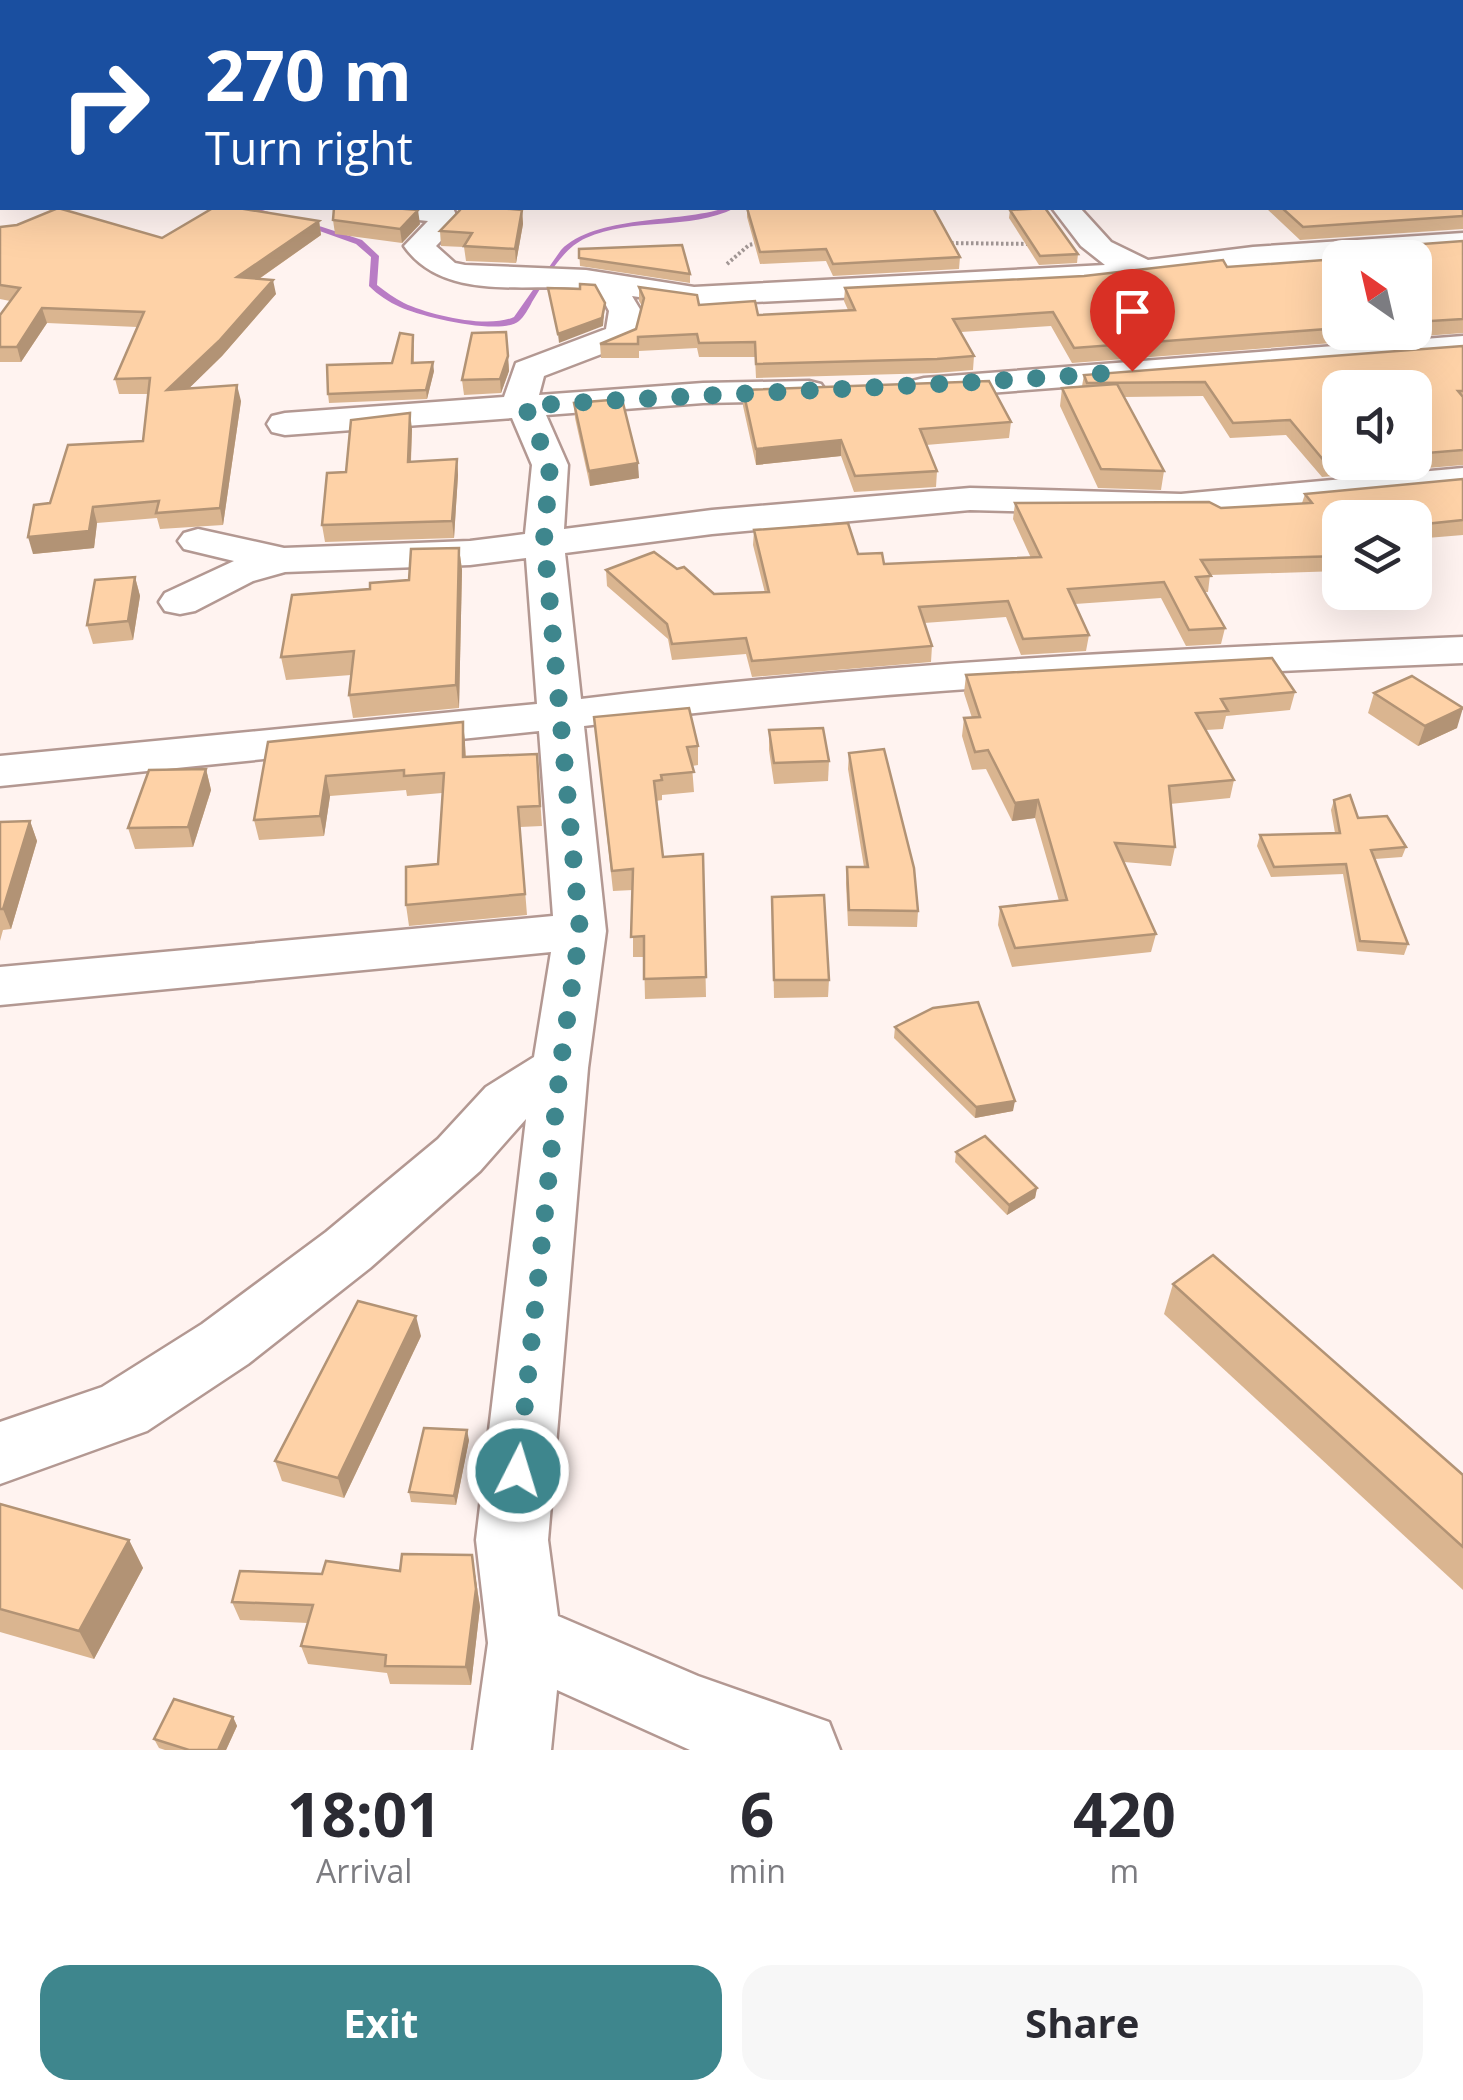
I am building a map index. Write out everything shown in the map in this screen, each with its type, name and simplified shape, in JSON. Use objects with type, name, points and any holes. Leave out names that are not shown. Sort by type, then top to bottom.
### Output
[{"type":"street","points":[[408,210],[443,214],[444,222],[419,246],[445,270],[610,284],[694,296],[977,278],[1082,278],[1311,251],[1463,242]]},
{"type":"street","points":[[1067,210],[1090,241],[1116,262],[1148,269]]},
{"type":"street","points":[[512,1750],[525,1643],[512,1540],[560,1068],[580,931],[544,540],[550,465],[522,397],[528,370],[621,335],[624,311],[610,284]]},
{"type":"street","points":[[897,388],[1463,346]]},
{"type":"street","points":[[285,424],[703,393],[839,390]]},
{"type":"street","points":[[180,602],[239,572],[284,560],[470,553],[544,540],[970,500],[1181,505],[1463,478]]},
{"type":"street","points":[[198,541],[255,550],[284,560]]},
{"type":"street","points":[[0,771],[448,729],[776,688],[1005,671],[1463,650]]},
{"type":"street","points":[[0,986],[580,931]]},
{"type":"street","points":[[0,1453],[123,1410],[224,1344],[348,1250],[460,1155],[506,1103],[560,1068]]},
{"type":"street","points":[[525,1643],[569,1656],[688,1711],[801,1750]]},
{"type":"path","points":[[694,296],[749,245],[769,240]]},
{"type":"path","points":[[929,242],[1023,245],[1090,241]]},
{"type":"building","points":[[53,210],[65,210],[162,238],[210,210],[250,210],[319,221],[237,277],[273,280],[219,341],[167,390],[237,385],[220,508],[156,513],[159,501],[93,507],[89,531],[28,537],[34,505],[50,503],[68,445],[143,441],[150,378],[115,379],[144,312],[42,308],[17,347],[0,347],[0,315],[20,288],[0,285],[0,227],[17,225]]},
{"type":"building","points":[[334,210],[418,210],[400,229],[333,220]]},
{"type":"building","points":[[460,210],[522,210],[515,249],[464,246],[472,233],[440,231]]},
{"type":"building","points":[[748,210],[934,210],[960,257],[833,264],[826,249],[760,252]]},
{"type":"building","points":[[1010,210],[1046,210],[1078,254],[1040,256]]},
{"type":"building","points":[[1284,210],[1463,210],[1463,216],[1303,227]]},
{"type":"building","points":[[1463,241],[1463,319],[1432,321],[1432,243]]},
{"type":"building","points":[[682,245],[690,274],[579,258],[579,249]]},
{"type":"building","points":[[1223,260],[1227,267],[1322,260],[1322,329],[1074,348],[1053,312],[953,319],[974,356],[756,364],[755,342],[699,343],[697,334],[638,337],[638,344],[600,344],[636,329],[644,298],[639,287],[697,295],[699,305],[755,301],[758,315],[855,310],[845,288],[1084,276]]},
{"type":"building","points":[[580,284],[595,285],[605,303],[602,318],[558,334],[548,288],[580,289]]},
{"type":"building","points":[[506,332],[508,356],[500,379],[462,380],[472,333]]},
{"type":"building","points":[[400,333],[413,335],[412,363],[433,362],[426,390],[328,394],[327,365],[392,363]]},
{"type":"building","points":[[1463,346],[1463,391],[1458,391],[1463,397],[1463,450],[1432,453],[1432,370],[1322,370],[1322,458],[1290,420],[1233,423],[1205,382],[1087,383],[1084,375],[1432,350]]},
{"type":"building","points":[[989,381],[1011,422],[920,429],[937,471],[855,476],[841,440],[756,449],[743,390]]},
{"type":"building","points":[[1117,384],[1164,471],[1101,469],[1062,388]]},
{"type":"building","points":[[622,399],[638,463],[589,471],[574,403]]},
{"type":"building","points":[[410,413],[408,462],[457,459],[452,521],[322,525],[327,473],[346,472],[351,420]]},
{"type":"building","points":[[1463,479],[1463,520],[1432,523],[1432,500],[1322,500],[1322,557],[1201,560],[1211,576],[1196,577],[1225,628],[1189,630],[1164,582],[1068,589],[1089,635],[1023,639],[1008,601],[919,607],[932,646],[752,661],[746,638],[672,644],[667,624],[606,570],[654,552],[677,569],[684,567],[714,594],[769,592],[754,530],[848,523],[858,554],[882,553],[884,564],[1041,557],[1015,503],[1209,502],[1221,508],[1312,503],[1305,494]]},
{"type":"building","points":[[459,548],[456,685],[349,695],[354,651],[281,657],[292,595],[370,589],[370,583],[409,580],[411,549]]},
{"type":"building","points":[[135,577],[128,621],[87,625],[95,580]]},
{"type":"building","points":[[1272,658],[1295,692],[1221,699],[1228,711],[1196,713],[1234,780],[1169,786],[1175,847],[1115,843],[1156,934],[1015,948],[1000,907],[1067,900],[1038,800],[1015,803],[988,750],[975,752],[964,718],[980,717],[966,675]]},
{"type":"building","points":[[1412,676],[1463,708],[1425,726],[1374,693]]},
{"type":"building","points":[[689,708],[698,746],[687,747],[694,772],[661,775],[662,780],[654,781],[663,857],[703,854],[706,977],[644,979],[644,936],[631,937],[633,869],[612,871],[594,717]]},
{"type":"building","points":[[463,722],[463,757],[537,754],[540,806],[518,807],[525,894],[406,905],[406,867],[438,864],[444,773],[404,776],[404,770],[326,776],[320,816],[254,820],[268,742]]},
{"type":"building","points":[[823,728],[829,761],[774,763],[769,730]]},
{"type":"building","points":[[884,749],[914,868],[918,911],[849,910],[847,867],[868,867],[849,753]]},
{"type":"building","points":[[206,769],[188,827],[128,828],[149,770]]},
{"type":"building","points":[[1350,795],[1358,818],[1387,816],[1406,847],[1371,850],[1408,944],[1360,941],[1346,864],[1274,867],[1260,835],[1340,833],[1334,800]]},
{"type":"building","points":[[30,821],[3,909],[0,909],[0,822]]},
{"type":"building","points":[[824,895],[829,980],[774,980],[772,897]]},
{"type":"building","points":[[978,1002],[1015,1101],[976,1107],[895,1027],[933,1008]]},
{"type":"building","points":[[985,1136],[1037,1188],[1009,1205],[956,1152]]},
{"type":"building","points":[[1213,1255],[1463,1475],[1463,1547],[1173,1284]]},
{"type":"building","points":[[358,1301],[416,1316],[338,1478],[275,1461]]},
{"type":"building","points":[[424,1428],[467,1430],[454,1496],[409,1492]]},
{"type":"building","points":[[0,1504],[129,1540],[79,1631],[0,1609]]},
{"type":"building","points":[[402,1554],[472,1555],[476,1589],[466,1667],[385,1666],[386,1655],[301,1646],[313,1605],[232,1602],[240,1571],[322,1574],[326,1561],[400,1571]]},
{"type":"building","points":[[174,1699],[233,1717],[218,1750],[189,1750],[154,1739]]},
{"type":"waterway","points":[[256,210],[275,215]]},
{"type":"waterway","points":[[304,224],[359,242],[375,256],[373,286],[402,305],[435,317],[506,324],[517,319],[557,260],[584,236],[725,210]]},
{"type":"route","points":[[518,1471],[560,1068],[580,931],[544,540],[550,465],[525,406],[703,393],[936,387],[1132,371]]}]
